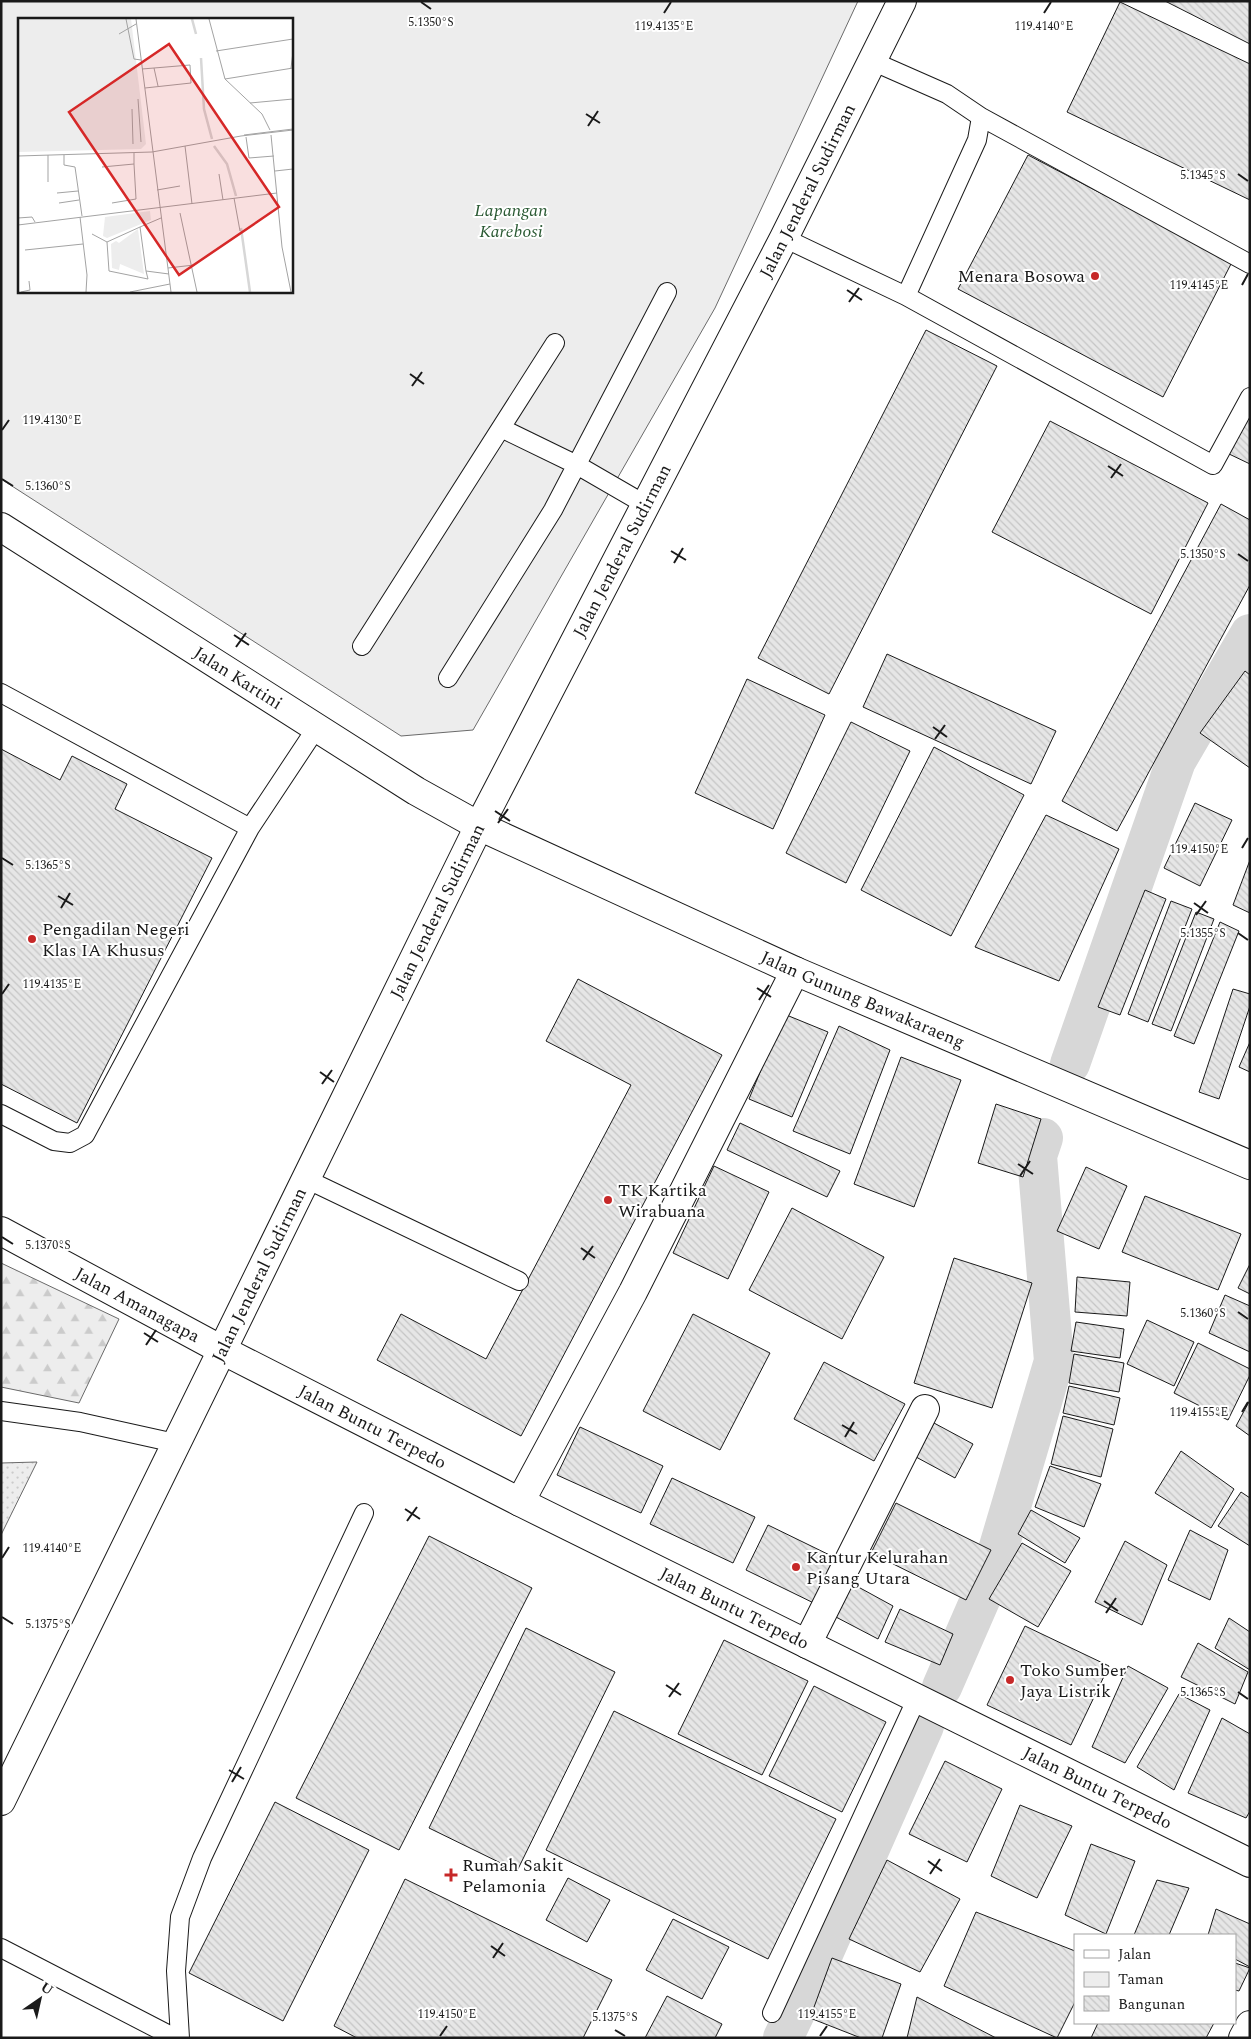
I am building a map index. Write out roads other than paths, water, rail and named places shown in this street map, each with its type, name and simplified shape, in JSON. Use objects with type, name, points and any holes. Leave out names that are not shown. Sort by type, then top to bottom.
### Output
[{"type":"main road","name":"Jalan Jenderal Sudirman","points":[[1,1800],[220,1350],[479,826],[784,238],[902,1]]},
{"type":"main road","name":"Jalan Kartini","points":[[1,527],[416,791],[479,826]]},
{"type":"main road","name":"Jalan Gunung Bawakaraeng","points":[[479,826],[795,971],[1250,1165]]},
{"type":"main road","points":[[520,1502],[633,1292],[795,971]]},
{"type":"main road","name":"Jalan Amanagapa","points":[[1,1231],[220,1350]]},
{"type":"main road","name":"Jalan Buntu Terpedo","points":[[220,1350],[520,1502],[1250,1863]]},
{"type":"main road","points":[[807,1644],[925,1409]]},
{"type":"main road","points":[[1243,2038],[1250,2025]]},
{"type":"lane","points":[[872,61],[947,94],[981,117],[1250,264]]},
{"type":"lane","points":[[906,296],[977,140],[981,117]]},
{"type":"lane","points":[[784,238],[906,296],[1213,465],[1250,397]]},
{"type":"lane","points":[[448,678],[553,510],[667,292]]},
{"type":"lane","points":[[362,646],[555,343]]},
{"type":"lane","points":[[501,428],[577,465],[646,505]]},
{"type":"lane","points":[[1,693],[250,828]]},
{"type":"lane","points":[[1,1114],[54,1141],[70,1143],[86,1135],[250,828],[317,727]]},
{"type":"lane","points":[[306,1179],[519,1281]]},
{"type":"lane","points":[[1,1411],[80,1422],[175,1444]]},
{"type":"lane","points":[[180,2038],[176,1971],[180,1917],[202,1858],[364,1513]]},
{"type":"lane","points":[[772,2014],[917,1698]]},
{"type":"lane","points":[[1,1948],[175,2038]]},
{"type":"waterway","points":[[1070,1064],[1176,761],[1250,634]]},
{"type":"waterway","points":[[942,1687],[990,1577],[1054,1361],[1037,1156],[1043,1138]]},
{"type":"waterway","points":[[783,2038],[819,1963],[924,1726]]},
{"type":"place","name":"Menara Bosowa","points":[[1095,276]]},
{"type":"place","name":"Pengadilan Negeri Klas IA Khusus","points":[[32,939]]},
{"type":"place","name":"TK Kartika Wirabuana","points":[[608,1200]]},
{"type":"place","name":"Kantur Kelurahan Pisang Utara","points":[[796,1567]]},
{"type":"place","name":"Toko Sumber Jaya Listrik","points":[[1010,1680]]},
{"type":"place","name":"Rumah Sakit Pelamonia","points":[[451,1875]]},
{"type":"park label","name":"Lapangan Karebosi","points":[[511,220]]}]
